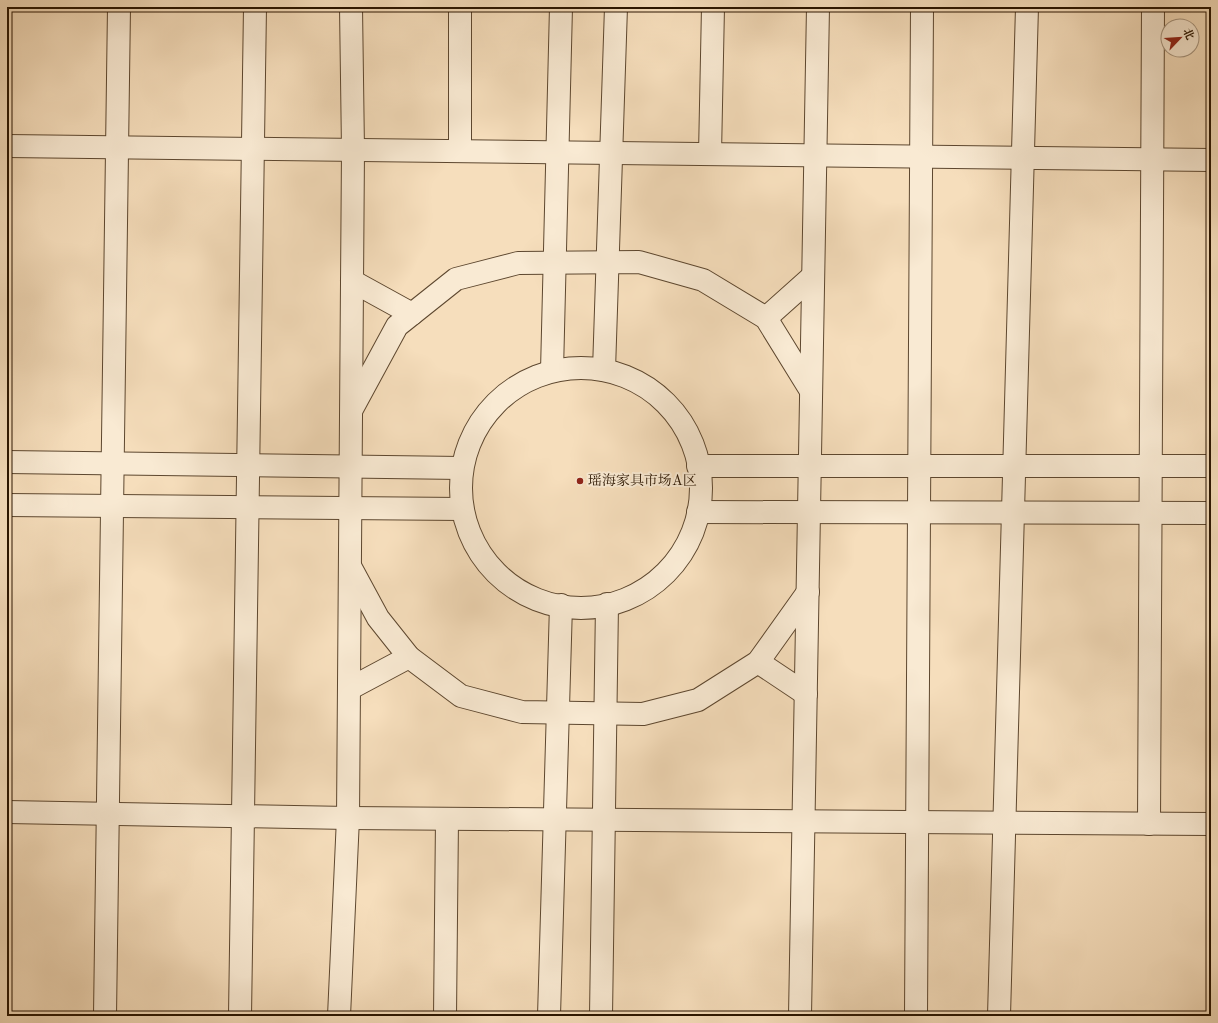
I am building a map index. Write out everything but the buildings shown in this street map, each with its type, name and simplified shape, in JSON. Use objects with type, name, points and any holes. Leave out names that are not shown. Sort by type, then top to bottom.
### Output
[{"type":"street","points":[[105,1016],[119,7]]},
{"type":"street","points":[[240,1016],[255,7]]},
{"type":"street","points":[[339,1016],[348,818],[353,150],[351,7]]},
{"type":"street","points":[[460,7],[460,151]]},
{"type":"street","points":[[552,371],[561,7]]},
{"type":"street","points":[[604,370],[616,7]]},
{"type":"street","points":[[710,154],[713,7]]},
{"type":"street","points":[[800,1016],[818,7]]},
{"type":"street","points":[[916,1016],[922,7]]},
{"type":"street","points":[[999,1016],[1028,7]]},
{"type":"street","points":[[1148,824],[1153,7]]},
{"type":"street","points":[[7,146],[1211,160]]},
{"type":"street","points":[[351,411],[397,326],[456,279],[518,263],[639,262],[703,280],[766,318],[811,392]]},
{"type":"street","points":[[766,318],[813,276]]},
{"type":"street","points":[[352,281],[412,314]]},
{"type":"street","points":[[579,366],[616,372],[650,389],[678,415],[695,449],[701,487],[696,524],[679,558],[653,585],[619,602],[582,609],[540,602],[504,581],[477,549],[462,509],[461,468],[475,428],[502,395],[538,374],[552,371],[579,366]]},
{"type":"street","points":[[7,462],[461,468]]},
{"type":"street","points":[[698,466],[1211,466]]},
{"type":"street","points":[[7,505],[462,509]]},
{"type":"street","points":[[698,512],[1211,513]]},
{"type":"street","points":[[350,566],[378,618],[409,657],[462,696],[522,712],[643,714],[698,700],[758,662],[808,592]]},
{"type":"street","points":[[602,1016],[607,604]]},
{"type":"street","points":[[549,1016],[561,605]]},
{"type":"street","points":[[349,690],[409,657]]},
{"type":"street","points":[[758,662],[806,694]]},
{"type":"street","points":[[7,812],[447,819],[1211,824]]},
{"type":"street","points":[[445,1016],[447,819]]},
{"type":"place","name":"瑶海家具市场A区","points":[[580,481]]}]
